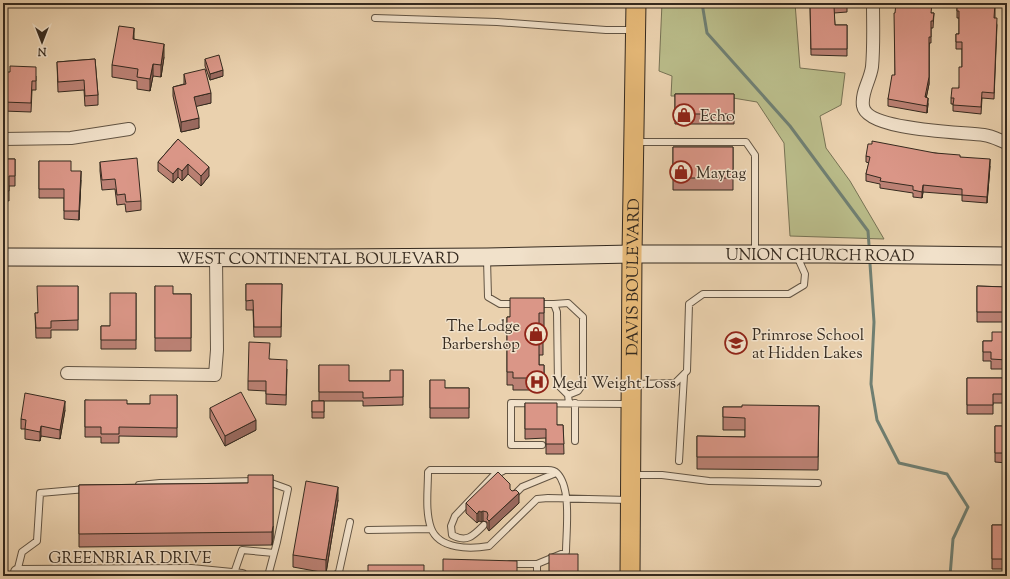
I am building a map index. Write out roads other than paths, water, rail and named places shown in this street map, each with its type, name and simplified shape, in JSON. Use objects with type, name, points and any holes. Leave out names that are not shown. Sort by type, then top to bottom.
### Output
[{"type":"main road","name":"DAVIS BOULEVARD","points":[[630,576],[632,254],[636,3]]},
{"type":"main road","name":"UNION CHURCH ROAD","points":[[632,254],[1007,256]]},
{"type":"main road","name":"WEST CONTINENTAL BOULEVARD","points":[[3,257],[487,257],[632,254]]},
{"type":"street","points":[[873,3],[872,67],[868,84],[863,96],[864,109],[869,115],[908,128],[984,135],[1006,139]]},
{"type":"street","points":[[3,139],[71,138],[129,129]]},
{"type":"street","points":[[67,373],[215,376],[217,350],[216,258]]},
{"type":"street","name":"GREENBRIAR DRIVE","points":[[17,572],[111,574],[191,571],[236,576]]},
{"type":"lane","points":[[376,18],[497,22],[606,30],[636,30]]},
{"type":"lane","points":[[634,142],[746,142],[755,155],[755,254]]},
{"type":"lane","points":[[632,384],[675,383],[688,371],[689,304],[703,294],[789,294],[804,285],[805,274],[796,254]]},
{"type":"lane","points":[[487,257],[488,297],[500,304],[523,304]]},
{"type":"lane","points":[[531,304],[568,303],[583,317],[583,384],[578,391],[568,395]]},
{"type":"lane","points":[[554,304],[557,312],[558,385],[568,395],[572,403],[575,441]]},
{"type":"lane","points":[[679,461],[684,375]]},
{"type":"lane","points":[[542,445],[511,445],[511,402],[632,404]]},
{"type":"lane","points":[[506,564],[537,564],[566,552],[567,499],[562,482],[556,472],[548,470],[430,470],[428,472],[428,518],[431,529],[435,536],[458,548],[478,548],[489,546],[536,499],[548,498],[567,499],[631,500]]},
{"type":"lane","points":[[484,525],[467,539],[458,538],[452,535],[451,526],[454,516],[494,475],[505,470]]},
{"type":"lane","points":[[513,496],[522,487],[556,472]]},
{"type":"lane","points":[[631,475],[662,475],[709,481],[818,483]]},
{"type":"lane","points":[[130,486],[160,483],[268,481],[288,489],[268,576]]},
{"type":"lane","points":[[17,572],[22,552],[37,541],[40,493],[92,489]]},
{"type":"lane","points":[[334,576],[339,572],[350,522]]},
{"type":"lane","points":[[368,530],[431,529]]},
{"type":"lane","points":[[236,576],[242,550],[274,553]]},
{"type":"lane","points":[[537,564],[537,576]]},
{"type":"waterway","points":[[702,3],[707,33],[790,126],[868,231],[869,245]]},
{"type":"waterway","points":[[870,264],[874,322],[871,384],[877,420],[899,463],[947,474],[968,507],[953,539],[950,576]]},
{"type":"place","name":"Echo","points":[[684,115]]},
{"type":"place","name":"Maytag","points":[[681,172]]},
{"type":"place","name":"The Lodge Barbershop","points":[[536,334]]},
{"type":"place","name":"Primrose School at Hidden Lakes","points":[[736,343]]},
{"type":"place","name":"Medi Weight Loss","points":[[537,382]]}]
